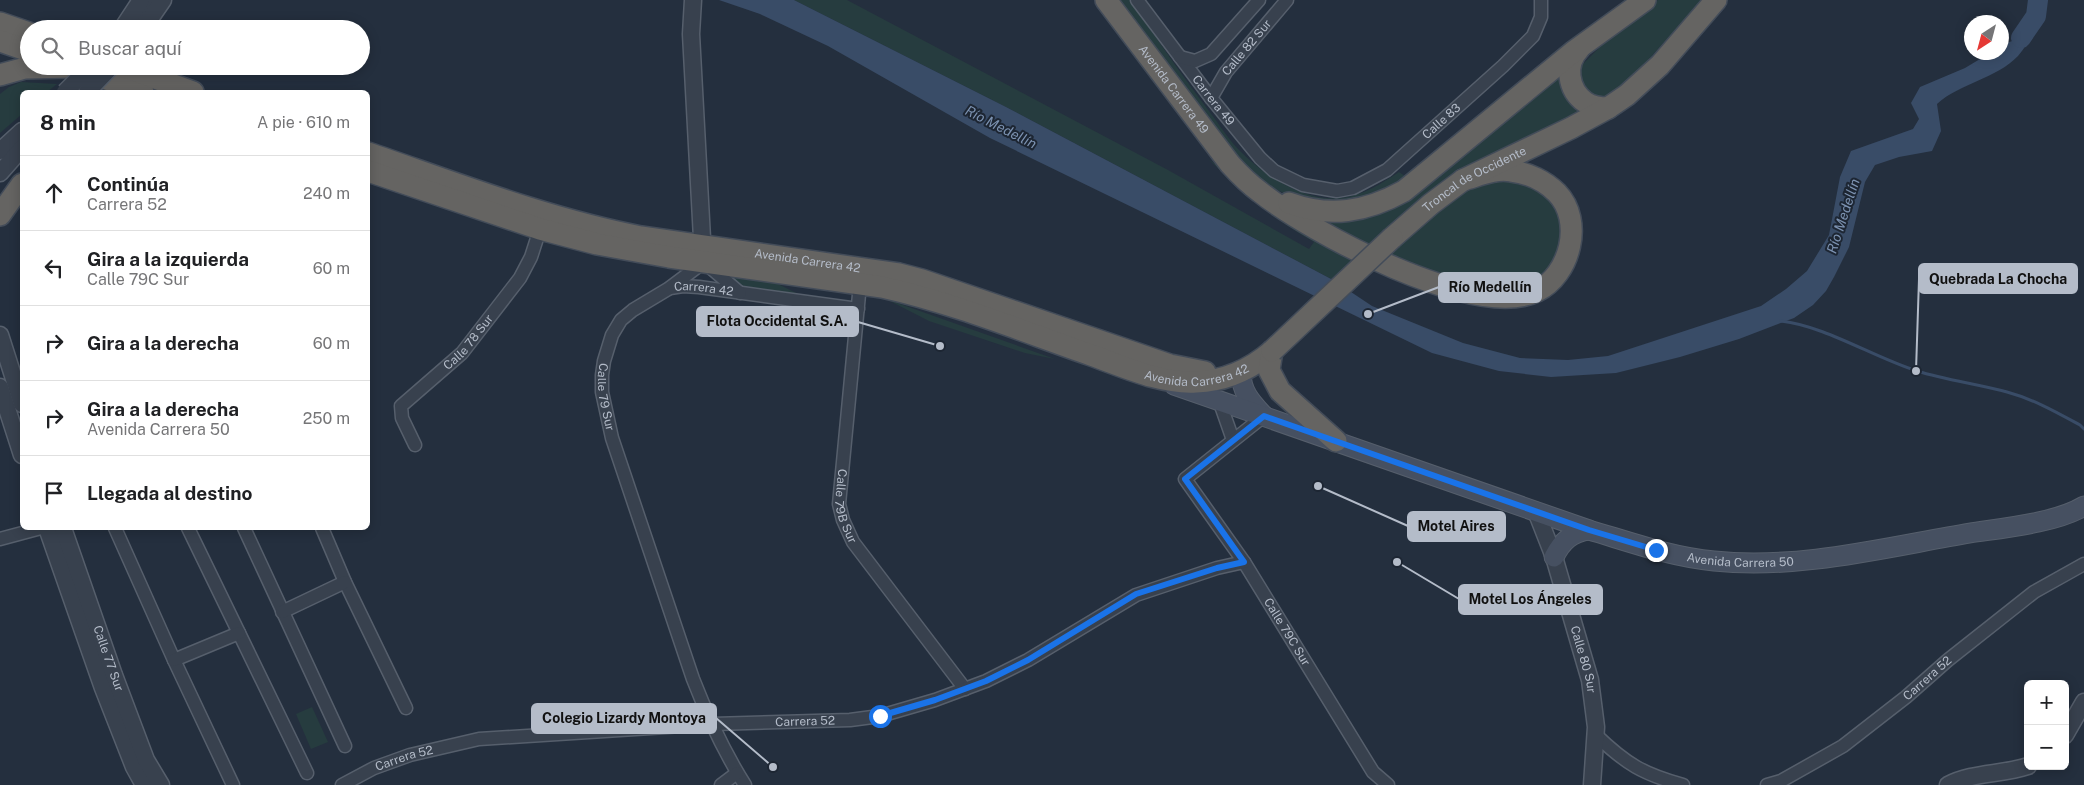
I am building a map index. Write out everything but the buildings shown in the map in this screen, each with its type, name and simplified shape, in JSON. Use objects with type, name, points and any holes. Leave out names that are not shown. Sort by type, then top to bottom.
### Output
[{"type":"highway","name":"Avenida Carrera 49","points":[[1106,0],[1207,135],[1243,178]]},
{"type":"highway","points":[[1243,178],[1279,200],[1305,209],[1330,212],[1354,210],[1391,198],[1418,181],[1585,44],[1645,0]]},
{"type":"highway","name":"Troncal de Occidente","points":[[1240,372],[1253,366],[1272,351],[1392,238],[1431,204],[1463,180],[1571,128],[1608,108],[1627,95],[1660,66],[1716,0]]},
{"type":"highway","points":[[0,23],[20,30]]},
{"type":"highway","points":[[0,41],[20,48]]},
{"type":"highway","points":[[1585,44],[1576,52],[1571,62],[1569,74],[1572,85],[1577,95],[1586,103],[1596,107],[1608,108]]},
{"type":"highway","points":[[0,75],[20,69]]},
{"type":"highway","points":[[93,75],[131,90]]},
{"type":"highway","points":[[147,75],[188,90]]},
{"type":"highway","name":"Avenida Carrera 42","points":[[370,154],[580,224],[641,237],[703,254]]},
{"type":"highway","points":[[1243,178],[1273,202],[1358,251],[1386,266],[1432,282],[1475,294],[1500,298],[1519,298],[1538,291],[1549,283],[1560,269],[1568,254],[1571,238],[1568,216],[1559,194],[1548,185],[1529,175],[1509,170],[1493,171],[1463,180]]},
{"type":"highway","name":"Avenida Carrera 42","points":[[370,172],[540,229],[597,244],[703,254],[774,264],[907,276],[1170,364],[1202,372],[1240,372]]},
{"type":"highway","points":[[0,215],[20,187]]},
{"type":"highway","points":[[774,264],[814,292],[859,297]]},
{"type":"highway","name":"Avenida Carrera 42","points":[[774,264],[837,281],[859,297],[882,287],[930,299],[1159,379],[1196,382],[1216,379],[1240,372]]},
{"type":"highway","points":[[1272,351],[1269,370],[1280,391],[1336,441]]},
{"type":"main road","points":[[1240,372],[1242,388],[1264,416]]},
{"type":"main road","name":"Avenida Carrera 50","points":[[1159,379],[1589,530],[1676,555],[1714,561],[1751,563],[1850,554],[1982,531],[2065,514],[2084,506]]},
{"type":"main road","points":[[1554,557],[1560,544],[1569,536],[1589,530]]},
{"type":"street","points":[[128,20],[141,0]]},
{"type":"street","points":[[140,20],[152,0]]},
{"type":"street","points":[[149,20],[164,0]]},
{"type":"street","name":"Carrera 49","points":[[1137,0],[1211,98],[1260,158],[1274,171],[1303,185]]},
{"type":"street","name":"Calle 82 Sur","points":[[1180,57],[1195,61],[1210,54],[1259,0]]},
{"type":"street","name":"Calle 82 Sur","points":[[1211,98],[1226,72],[1287,0]]},
{"type":"street","name":"Calle 83","points":[[1303,185],[1337,191],[1353,188],[1387,170],[1496,72],[1533,36],[1542,17],[1541,0]]},
{"type":"street","points":[[692,7],[703,254]]},
{"type":"street","points":[[67,90],[82,75]]},
{"type":"street","points":[[89,90],[103,75]]},
{"type":"street","points":[[0,151],[20,133]]},
{"type":"street","points":[[0,172],[20,150]]},
{"type":"street","name":"Calle 78 Sur","points":[[415,444],[402,418],[401,406],[462,353],[520,278],[540,229]]},
{"type":"street","name":"Calle 79 Sur","points":[[703,254],[668,289],[633,310],[621,320],[612,335],[604,361],[602,392],[612,438],[693,679],[712,724],[745,785]]},
{"type":"street","name":"Carrera 42","points":[[703,254],[740,293]]},
{"type":"street","name":"Carrera 42","points":[[668,289],[690,286],[740,293],[859,297]]},
{"type":"street","name":"Calle 79B Sur","points":[[859,297],[839,504],[842,520],[853,542],[965,689]]},
{"type":"street","points":[[0,335],[20,398]]},
{"type":"street","points":[[0,387],[20,449]]},
{"type":"street","points":[[1219,400],[1233,440],[1264,416]]},
{"type":"street","name":"Calle 79C Sur","points":[[1233,440],[1185,479],[1244,562],[1358,750],[1373,772],[1388,785]]},
{"type":"street","name":"Calle 80 Sur","points":[[1536,511],[1554,557],[1567,617],[1590,680],[1596,735],[1592,785]]},
{"type":"street","points":[[0,539],[34,530]]},
{"type":"street","name":"Calle 77 Sur","points":[[48,530],[103,688],[134,767],[144,785]]},
{"type":"street","name":"Calle 77 Sur","points":[[64,530],[146,760],[161,785]]},
{"type":"street","points":[[116,530],[233,785]]},
{"type":"street","points":[[189,530],[307,773]]},
{"type":"street","points":[[245,530],[344,746]]},
{"type":"street","points":[[323,530],[345,582],[406,708]]},
{"type":"street","name":"Carrera 52","points":[[342,785],[374,768],[410,755],[479,739],[712,724],[850,720],[880,716],[965,689],[1028,660],[1136,594],[1217,568],[1244,562]]},
{"type":"street","name":"Carrera 52","points":[[1767,785],[1781,781],[1843,746],[2034,592],[2084,564]]},
{"type":"street","points":[[282,612],[345,582]]},
{"type":"street","points":[[174,660],[239,633]]},
{"type":"street","points":[[2069,730],[2083,710]]},
{"type":"street","points":[[1596,735],[1627,763],[1643,772],[1683,785]]},
{"type":"street","points":[[1948,785],[1959,779],[1983,774],[2008,772],[2024,767]]},
{"type":"street","points":[[721,785],[737,773]]},
{"type":"green space","points":[[794,0],[847,0],[1168,170],[1309,249],[1314,242],[1271,214],[1208,159],[1266,200],[1359,257],[1333,280],[1006,107]]},
{"type":"green space","points":[[1114,0],[1130,0],[1232,142],[1250,160],[1273,178],[1313,196],[1341,198],[1364,192],[1399,172],[1405,176],[1379,194],[1343,204],[1297,199],[1264,184],[1233,157]]},
{"type":"green space","points":[[1658,0],[1702,0],[1630,80],[1610,96],[1599,98],[1587,93],[1580,84],[1581,66],[1600,47]]},
{"type":"green space","points":[[1563,72],[1590,112],[1495,155],[1399,244],[1470,187],[1498,177],[1542,187],[1564,219],[1562,253],[1540,281],[1515,292],[1481,287],[1416,267],[1310,214],[1344,222],[1374,216],[1401,203],[1431,184]]},
{"type":"green space","points":[[21,82],[57,84],[50,90],[20,90],[20,116],[0,133],[0,94],[9,87]]},
{"type":"green space","points":[[727,276],[774,282],[798,294],[744,286]]},
{"type":"green space","points":[[886,299],[1055,359],[1025,353],[929,321]]},
{"type":"green space","points":[[312,707],[328,742],[311,749],[296,714]]},
{"type":"water","points":[[719,0],[794,0],[1006,107],[1333,280],[1372,306],[1463,343],[1520,358],[1568,360],[1608,356],[1761,306],[1786,289],[1807,271],[1829,235],[1840,177],[1851,151],[1913,129],[1919,119],[1911,103],[1920,87],[1965,68],[1978,60],[2009,60],[2009,42],[2012,41],[2030,10],[2041,19],[2024,48],[2009,64],[1989,76],[1956,91],[1937,104],[1941,131],[1932,151],[1899,157],[1875,165],[1865,182],[1849,247],[1826,291],[1813,305],[1794,318],[1739,339],[1680,357],[1616,373],[1551,377],[1499,371],[1432,353],[990,138],[828,46],[760,14]]},
{"type":"waterway","name":"Río Medellín","points":[[2021,38],[2036,16],[2038,0]]},
{"type":"waterway","points":[[1781,321],[1798,324],[1832,335],[1917,371],[2017,395],[2053,411],[2084,429]]},
{"type":"place","name":"Río Medellín","points":[[1368,314]]},
{"type":"place","name":"Flota Occidental S.A.","points":[[940,346]]},
{"type":"place","name":"Quebrada La Chocha","points":[[1916,371]]},
{"type":"place","name":"Motel Aires","points":[[1318,486]]},
{"type":"place","name":"Motel Los Ángeles","points":[[1397,562]]},
{"type":"place","name":"Colegio Lizardy Montoya","points":[[773,767]]},
{"type":"route","points":[[880,716],[935,700],[986,681],[1028,660],[1136,594],[1217,568],[1244,562],[1185,479],[1264,416],[1589,530],[1656,550]]}]
